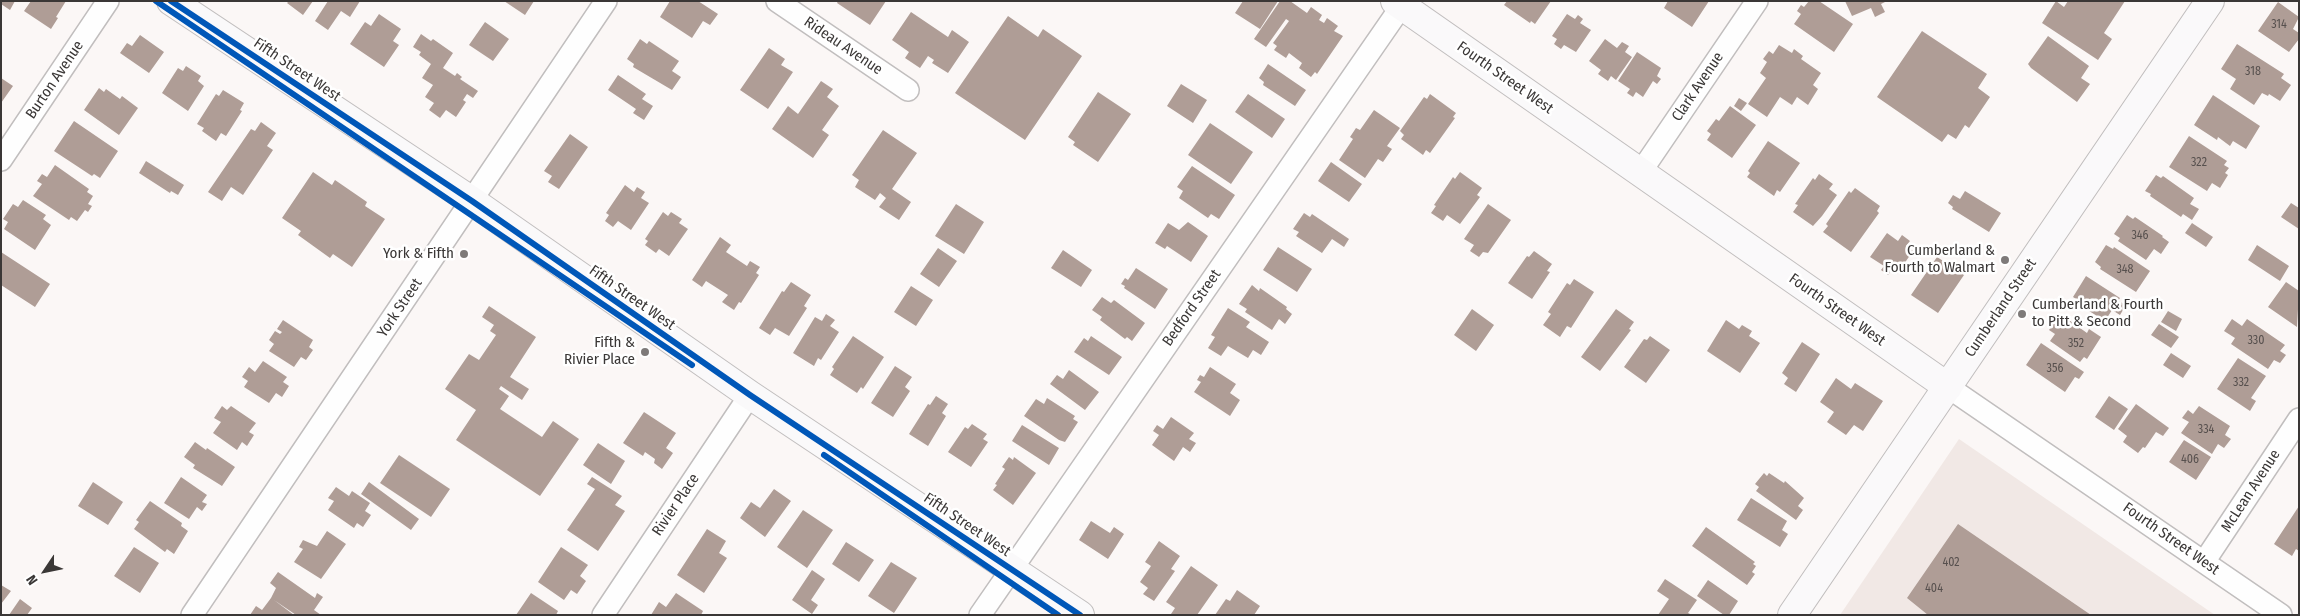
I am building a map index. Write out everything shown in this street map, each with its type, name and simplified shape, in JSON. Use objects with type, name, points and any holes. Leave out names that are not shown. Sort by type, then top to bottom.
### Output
[{"type":"street","name":"Burton Avenue","points":[[1,160],[108,1]]},
{"type":"street","name":"Fifth Street West","points":[[171,1],[472,201],[750,395],[1080,615]]},
{"type":"street","name":"York Street","points":[[192,615],[606,1]]},
{"type":"street","name":"Rideau Avenue","points":[[777,1],[908,90]]},
{"type":"street","name":"Clark Avenue","points":[[1640,173],[1757,1]]},
{"type":"street","name":"Cumberland Street","points":[[1792,615],[2210,1]]},
{"type":"street","name":"Fourth Street West","points":[[1400,3],[1948,387],[2282,615]]},
{"type":"street","name":"Bedford Street","points":[[980,615],[1400,3]]},
{"type":"street","name":"Rivier Place","points":[[603,615],[750,395]]},
{"type":"street","name":"McLean Avenue","points":[[2204,562],[2299,419]]},
{"type":"shaded area","points":[[1959,439],[2215,615],[1840,615]]},
{"type":"building","points":[[1,1],[15,1],[10,10],[1,4]]},
{"type":"building","points":[[31,1],[66,1],[51,29],[24,11]]},
{"type":"building","points":[[289,1],[313,1],[303,15],[287,3]]},
{"type":"building","points":[[328,1],[360,1],[350,17],[341,11],[328,30],[315,21]]},
{"type":"building","points":[[504,1],[534,1],[525,15]]},
{"type":"building","points":[[670,1],[698,1],[718,14],[710,25],[703,21],[692,38],[660,17]]},
{"type":"building","points":[[838,1],[886,1],[870,25],[837,3]]},
{"type":"building","points":[[1243,1],[1278,1],[1260,29],[1235,13]]},
{"type":"building","points":[[1280,1],[1290,1],[1307,13],[1311,7],[1322,15],[1319,20],[1324,23],[1327,18],[1338,26],[1334,31],[1343,36],[1317,74],[1315,72],[1311,77],[1299,68],[1302,63],[1289,53],[1286,58],[1274,50],[1277,46],[1273,43],[1289,21],[1286,19],[1266,47],[1254,39]]},
{"type":"building","points":[[1507,1],[1551,1],[1535,24],[1531,21],[1530,23],[1504,5]]},
{"type":"building","points":[[1668,1],[1709,1],[1692,27],[1664,8]]},
{"type":"building","points":[[1809,1],[1819,1],[1853,24],[1834,52],[1794,24],[1801,14],[1797,11],[1801,5],[1804,7]]},
{"type":"building","points":[[1845,1],[1887,1],[1881,4],[1885,12],[1875,17],[1871,8],[1852,16]]},
{"type":"building","points":[[2056,1],[2064,7],[2068,1],[2125,1],[2104,33],[2112,39],[2098,60],[2042,23]]},
{"type":"building","points":[[2278,2],[2299,17],[2293,29],[2299,33],[2299,39],[2289,52],[2258,31]]},
{"type":"building","points":[[911,12],[948,37],[952,30],[969,42],[948,73],[932,63],[934,60],[928,56],[920,68],[905,58],[909,52],[892,40]]},
{"type":"building","points":[[379,14],[401,29],[393,41],[399,45],[384,67],[350,44],[365,22],[371,26]]},
{"type":"building","points":[[1567,14],[1575,19],[1578,15],[1583,19],[1580,23],[1591,30],[1576,52],[1564,45],[1561,49],[1554,44],[1557,39],[1552,36]]},
{"type":"building","points":[[1008,16],[1038,37],[1043,29],[1082,56],[1025,140],[955,93]]},
{"type":"building","points":[[485,22],[509,39],[493,61],[469,45]]},
{"type":"building","points":[[1922,31],[1987,74],[1978,88],[1990,97],[1969,128],[1965,125],[1956,139],[1948,134],[1942,142],[1877,97]]},
{"type":"building","points":[[421,34],[431,41],[433,39],[453,53],[443,68],[455,76],[457,73],[462,77],[460,79],[478,91],[473,98],[467,94],[463,100],[466,102],[456,117],[446,110],[440,118],[429,110],[434,103],[425,97],[433,85],[422,78],[431,64],[419,55],[421,52],[413,47]]},
{"type":"building","points":[[140,35],[164,52],[149,73],[120,53],[127,43],[132,46]]},
{"type":"building","points":[[2048,36],[2089,66],[2081,78],[2090,84],[2077,102],[2028,64]]},
{"type":"building","points":[[640,39],[647,44],[649,41],[679,61],[672,71],[681,77],[672,90],[633,67],[634,64],[627,59]]},
{"type":"building","points":[[1605,39],[1617,48],[1622,42],[1629,46],[1625,52],[1632,57],[1616,80],[1611,76],[1608,81],[1598,74],[1601,70],[1589,61]]},
{"type":"building","points":[[2237,44],[2284,74],[2281,78],[2291,85],[2280,101],[2269,94],[2268,96],[2262,93],[2254,105],[2230,89],[2236,79],[2221,69]]},
{"type":"building","points":[[1779,45],[1792,53],[1794,49],[1803,56],[1801,59],[1821,73],[1813,85],[1818,89],[1808,105],[1797,97],[1792,105],[1780,97],[1767,117],[1748,104],[1766,78],[1760,73],[1767,62],[1763,59],[1769,51],[1773,54]]},
{"type":"building","points":[[769,48],[785,59],[781,65],[793,72],[768,109],[740,90]]},
{"type":"building","points":[[1637,52],[1661,68],[1657,76],[1661,79],[1657,84],[1653,81],[1643,97],[1636,92],[1633,97],[1627,93],[1630,89],[1618,81]]},
{"type":"building","points":[[1268,64],[1306,90],[1295,106],[1263,85],[1264,82],[1259,78]]},
{"type":"building","points":[[186,66],[201,76],[198,81],[204,86],[188,111],[162,93],[178,68],[183,71]]},
{"type":"building","points":[[618,75],[646,94],[642,99],[653,106],[644,120],[633,113],[636,109],[608,90]]},
{"type":"building","points":[[1,78],[13,86],[1,103]]},
{"type":"building","points":[[821,81],[833,89],[827,97],[839,106],[822,130],[829,135],[813,158],[772,129],[788,106],[798,114]]},
{"type":"building","points":[[1181,84],[1207,100],[1193,123],[1167,106]]},
{"type":"building","points":[[99,88],[104,92],[106,89],[120,99],[122,96],[138,108],[119,135],[84,110]]},
{"type":"building","points":[[223,90],[244,103],[240,110],[242,111],[226,136],[221,133],[216,141],[202,131],[204,128],[197,124],[216,94],[219,96]]},
{"type":"building","points":[[1098,92],[1131,114],[1098,162],[1073,145],[1075,142],[1068,137]]},
{"type":"building","points":[[1248,94],[1285,119],[1272,138],[1235,112]]},
{"type":"building","points":[[1430,94],[1456,113],[1453,117],[1455,118],[1430,153],[1426,150],[1423,155],[1401,139],[1404,135],[1400,131],[1424,97],[1427,99]]},
{"type":"building","points":[[2213,95],[2260,126],[2246,149],[2233,141],[2230,146],[2218,137],[2217,140],[2194,125]]},
{"type":"building","points":[[1739,98],[1747,103],[1741,111],[1734,106]]},
{"type":"building","points":[[1730,106],[1756,125],[1732,158],[1707,140],[1711,134],[1707,131],[1716,119],[1719,121]]},
{"type":"building","points":[[1374,110],[1400,128],[1387,146],[1392,149],[1383,162],[1378,159],[1365,178],[1339,160],[1353,139],[1350,137],[1356,128],[1360,130]]},
{"type":"building","points":[[74,121],[118,151],[100,178],[94,174],[92,176],[54,151]]},
{"type":"building","points":[[261,122],[276,133],[267,146],[273,150],[243,195],[231,187],[222,201],[208,192],[251,129],[255,131]]},
{"type":"building","points":[[1210,123],[1253,152],[1231,184],[1188,155]]},
{"type":"building","points":[[883,130],[917,153],[892,189],[911,202],[899,220],[879,207],[886,198],[880,193],[875,200],[855,187],[859,180],[852,175]]},
{"type":"building","points":[[570,134],[588,147],[559,189],[548,182],[552,176],[544,171]]},
{"type":"building","points":[[2189,136],[2227,161],[2224,165],[2229,168],[2225,173],[2228,175],[2220,188],[2212,183],[2207,191],[2169,167]]},
{"type":"building","points":[[1768,141],[1800,163],[1780,192],[1777,190],[1774,196],[1747,177],[1750,173],[1748,171]]},
{"type":"building","points":[[146,161],[184,185],[178,195],[171,191],[170,193],[139,173]]},
{"type":"building","points":[[1331,162],[1362,184],[1349,202],[1318,181]]},
{"type":"building","points":[[55,165],[89,189],[87,192],[93,196],[88,204],[92,206],[88,212],[85,210],[77,221],[71,217],[69,220],[33,196],[42,184],[37,181],[42,174],[47,177]]},
{"type":"building","points":[[1192,166],[1235,195],[1219,219],[1211,214],[1208,218],[1179,198],[1183,191],[1177,187]]},
{"type":"building","points":[[313,172],[332,185],[335,180],[367,202],[365,206],[385,219],[352,267],[333,254],[330,258],[298,235],[301,231],[282,218]]},
{"type":"building","points":[[1460,172],[1482,188],[1477,195],[1480,197],[1460,224],[1447,215],[1443,221],[1431,213],[1436,206],[1434,205],[1453,177],[1455,179]]},
{"type":"building","points":[[1819,174],[1833,184],[1829,189],[1837,195],[1813,226],[1793,212],[1798,205],[1795,204],[1813,178],[1815,180]]},
{"type":"building","points":[[2156,175],[2161,178],[2163,176],[2194,198],[2190,204],[2199,209],[2192,220],[2183,214],[2181,217],[2145,191]]},
{"type":"building","points":[[625,185],[634,192],[637,187],[645,192],[641,198],[649,203],[631,230],[618,221],[613,227],[605,221],[609,215],[606,213]]},
{"type":"building","points":[[1855,188],[1880,206],[1877,211],[1879,213],[1851,252],[1823,232],[1828,226],[1826,224],[1849,191],[1851,193]]},
{"type":"building","points":[[1965,191],[2001,213],[1989,232],[1952,209],[1953,207],[1948,203],[1953,195],[1960,199]]},
{"type":"building","points":[[23,200],[46,215],[43,219],[51,225],[35,250],[4,229],[8,222],[3,219],[13,204],[18,207]]},
{"type":"building","points":[[2291,203],[2299,208],[2299,229],[2281,217]]},
{"type":"building","points":[[956,204],[984,222],[964,254],[935,236]]},
{"type":"building","points":[[1488,204],[1511,220],[1488,253],[1483,252],[1479,257],[1470,251],[1474,245],[1464,239]]},
{"type":"building","points":[[663,212],[668,216],[671,212],[682,219],[679,223],[688,229],[669,256],[659,249],[656,253],[645,245],[648,241],[645,239]]},
{"type":"building","points":[[1304,213],[1310,217],[1312,214],[1349,239],[1344,247],[1332,239],[1322,253],[1296,236],[1299,232],[1293,229]]},
{"type":"building","points":[[2127,215],[2133,219],[2135,217],[2169,242],[2161,254],[2154,249],[2146,260],[2118,241],[2120,238],[2114,234]]},
{"type":"building","points":[[1188,222],[1208,236],[1191,262],[1167,246],[1165,249],[1155,243],[1168,223],[1179,230]]},
{"type":"building","points":[[2192,223],[2213,237],[2206,247],[2185,233]]},
{"type":"building","points":[[1887,233],[1898,241],[1902,235],[1910,241],[1906,246],[1913,251],[1897,274],[1892,270],[1888,275],[1881,270],[1884,266],[1870,257]]},
{"type":"building","points":[[720,237],[731,245],[726,252],[747,266],[750,261],[760,267],[756,273],[759,275],[741,303],[739,302],[734,310],[722,302],[728,295],[706,281],[702,287],[692,280]]},
{"type":"building","points":[[2106,245],[2113,249],[2114,247],[2150,271],[2136,292],[2100,269],[2101,267],[2095,262]]},
{"type":"building","points":[[2257,245],[2289,266],[2280,281],[2248,260]]},
{"type":"building","points":[[1278,247],[1312,269],[1297,292],[1263,270]]},
{"type":"building","points":[[938,248],[957,261],[939,287],[920,274]]},
{"type":"building","points":[[1063,250],[1092,270],[1081,287],[1051,268]]},
{"type":"building","points":[[1534,251],[1552,264],[1547,271],[1550,272],[1532,299],[1508,283],[1527,256],[1529,257]]},
{"type":"building","points":[[1,252],[50,284],[35,307],[1,285]]},
{"type":"building","points":[[1937,257],[1951,266],[1955,260],[1964,267],[1960,273],[1964,275],[1938,313],[1911,295]]},
{"type":"building","points":[[1136,268],[1168,289],[1155,309],[1121,284],[1125,278],[1128,280]]},
{"type":"building","points":[[2086,276],[2120,298],[2118,301],[2126,305],[2120,315],[2112,310],[2105,321],[2078,304],[2079,301],[2073,297]]},
{"type":"building","points":[[1574,279],[1594,292],[1571,328],[1567,326],[1560,337],[1543,325],[1551,314],[1548,312],[1567,283],[1570,285]]},
{"type":"building","points":[[791,282],[811,295],[804,306],[807,308],[789,336],[775,328],[770,335],[759,328],[782,291],[784,292]]},
{"type":"building","points":[[2286,282],[2299,291],[2297,327],[2268,307]]},
{"type":"building","points":[[1252,285],[1259,291],[1260,288],[1287,307],[1286,309],[1292,314],[1285,324],[1279,319],[1272,330],[1245,312],[1247,309],[1239,304]]},
{"type":"building","points":[[911,286],[933,300],[916,326],[894,312]]},
{"type":"building","points":[[1102,297],[1111,303],[1114,300],[1145,323],[1132,341],[1127,337],[1125,339],[1100,320],[1102,317],[1092,310]]},
{"type":"building","points":[[489,306],[536,337],[510,377],[529,389],[522,400],[501,386],[499,389],[509,396],[500,409],[542,437],[553,421],[579,439],[540,496],[456,440],[476,410],[445,389],[469,354],[479,360],[496,335],[490,331],[494,325],[482,317]]},
{"type":"building","points":[[1228,308],[1250,322],[1246,327],[1269,342],[1261,355],[1253,350],[1248,358],[1228,346],[1221,356],[1208,348],[1215,337],[1211,335]]},
{"type":"building","points":[[1472,309],[1494,325],[1476,351],[1454,335]]},
{"type":"building","points":[[1616,309],[1634,322],[1629,329],[1631,330],[1600,371],[1581,357]]},
{"type":"building","points":[[2168,311],[2182,319],[2176,331],[2161,322]]},
{"type":"building","points":[[826,314],[835,320],[830,326],[839,332],[821,360],[818,358],[814,366],[793,353],[815,317],[822,321]]},
{"type":"building","points":[[2066,318],[2087,333],[2089,329],[2101,337],[2087,359],[2084,357],[2080,362],[2050,341],[2055,334],[2049,330],[2055,321],[2061,325]]},
{"type":"building","points":[[2232,319],[2242,326],[2247,319],[2285,345],[2280,351],[2286,355],[2280,363],[2274,360],[2268,369],[2231,344],[2235,338],[2224,331]]},
{"type":"building","points":[[283,320],[313,340],[309,347],[313,350],[306,360],[301,357],[294,367],[269,351],[274,344],[269,340],[275,331],[280,334],[282,332],[277,329]]},
{"type":"building","points":[[1726,320],[1739,329],[1742,325],[1752,331],[1749,336],[1760,343],[1740,373],[1707,351]]},
{"type":"building","points":[[2159,324],[2179,337],[2171,348],[2151,335]]},
{"type":"building","points":[[853,336],[884,357],[863,389],[861,387],[857,393],[830,375],[834,369],[832,367]]},
{"type":"building","points":[[1091,336],[1122,357],[1109,375],[1074,352],[1084,338],[1088,341]]},
{"type":"building","points":[[1650,336],[1670,350],[1646,383],[1624,367],[1644,339],[1647,340]]},
{"type":"building","points":[[1802,342],[1820,354],[1796,392],[1784,384],[1788,378],[1782,373]]},
{"type":"building","points":[[2041,343],[2084,372],[2079,379],[2075,377],[2065,392],[2026,365]]},
{"type":"building","points":[[2171,353],[2191,366],[2183,378],[2163,365]]},
{"type":"building","points":[[2238,358],[2266,376],[2251,398],[2256,401],[2250,411],[2217,389]]},
{"type":"building","points":[[263,361],[287,377],[283,382],[289,386],[282,397],[276,393],[269,403],[244,387],[248,381],[242,377],[249,367],[255,372]]},
{"type":"building","points":[[895,366],[912,377],[905,387],[910,391],[893,417],[871,403]]},
{"type":"building","points":[[1210,367],[1236,384],[1230,393],[1240,400],[1230,416],[1194,392],[1201,382],[1197,380],[1200,375],[1204,377]]},
{"type":"building","points":[[1069,370],[1099,392],[1085,410],[1050,384],[1057,375],[1063,379]]},
{"type":"building","points":[[1836,378],[1851,389],[1855,383],[1883,401],[1863,431],[1854,425],[1846,435],[1827,422],[1834,412],[1820,402]]},
{"type":"building","points":[[936,396],[948,404],[942,413],[946,416],[928,446],[909,434],[928,404],[930,405]]},
{"type":"building","points":[[2109,396],[2128,409],[2114,430],[2095,417]]},
{"type":"building","points":[[1047,398],[1075,416],[1073,419],[1078,422],[1065,442],[1059,440],[1024,416],[1036,399],[1044,404]]},
{"type":"building","points":[[2136,404],[2169,428],[2163,436],[2156,432],[2145,448],[2143,447],[2138,453],[2123,442],[2127,436],[2118,429]]},
{"type":"building","points":[[222,406],[227,410],[231,406],[256,423],[249,432],[254,435],[247,446],[242,442],[237,450],[213,433],[221,422],[214,418]]},
{"type":"building","points":[[2199,406],[2230,426],[2225,435],[2231,439],[2224,448],[2218,444],[2212,454],[2181,433],[2189,422],[2182,418],[2188,410],[2193,414]]},
{"type":"building","points":[[644,412],[676,433],[666,448],[673,453],[662,469],[654,463],[655,459],[645,452],[643,456],[623,443]]},
{"type":"building","points":[[1171,417],[1194,433],[1189,439],[1196,443],[1190,452],[1183,447],[1174,461],[1152,445],[1159,435],[1153,431],[1157,425],[1163,429]]},
{"type":"building","points":[[972,424],[987,434],[983,439],[988,442],[971,467],[948,452],[965,427],[968,429]]},
{"type":"building","points":[[1022,425],[1059,448],[1049,465],[1012,441]]},
{"type":"building","points":[[2184,440],[2211,457],[2196,480],[2169,462]]},
{"type":"building","points":[[195,442],[235,467],[222,486],[193,468],[195,465],[184,457]]},
{"type":"building","points":[[598,443],[625,461],[611,484],[583,465]]},
{"type":"building","points":[[399,455],[450,489],[431,517],[380,483]]},
{"type":"building","points":[[1009,457],[1013,460],[1014,457],[1036,473],[1013,505],[993,490],[1005,469],[1002,467]]},
{"type":"building","points":[[1764,473],[1767,476],[1769,473],[1784,483],[1785,481],[1804,498],[1798,506],[1803,510],[1796,520],[1756,491],[1759,487],[1755,484]]},
{"type":"building","points":[[181,477],[207,495],[202,502],[207,504],[202,511],[197,507],[189,519],[164,503]]},
{"type":"building","points":[[592,477],[622,496],[615,505],[625,511],[598,551],[567,530],[595,489],[587,484]]},
{"type":"building","points":[[93,482],[123,502],[108,525],[78,506]]},
{"type":"building","points":[[369,482],[419,519],[411,530],[361,494]]},
{"type":"building","points":[[336,487],[349,496],[352,491],[370,503],[365,511],[371,515],[363,527],[357,523],[354,528],[328,510],[334,501],[328,498]]},
{"type":"building","points":[[774,489],[791,501],[765,537],[740,518],[751,502],[760,508]]},
{"type":"building","points":[[1751,498],[1787,521],[1782,530],[1788,534],[1780,547],[1737,520]]},
{"type":"building","points":[[150,501],[182,523],[181,526],[188,531],[174,554],[167,549],[165,552],[134,529],[139,522],[136,520]]},
{"type":"building","points":[[2299,506],[2299,551],[2296,549],[2292,556],[2274,544]]},
{"type":"building","points":[[803,510],[833,530],[807,568],[777,547]]},
{"type":"building","points":[[1091,521],[1110,533],[1114,527],[1124,534],[1108,559],[1079,540]]},
{"type":"building","points":[[1958,524],[2091,615],[1928,615],[1907,598]]},
{"type":"building","points":[[1706,527],[1755,562],[1753,564],[1756,566],[1752,572],[1755,574],[1747,585],[1692,546]]},
{"type":"building","points":[[707,529],[726,541],[719,553],[727,558],[704,593],[677,575]]},
{"type":"building","points":[[327,531],[346,544],[321,579],[294,562],[303,549],[299,547],[303,540],[317,546]]},
{"type":"building","points":[[1159,541],[1180,556],[1171,569],[1175,571],[1154,601],[1143,594],[1148,588],[1140,582],[1151,566],[1145,562]]},
{"type":"building","points":[[846,542],[874,560],[859,582],[832,564]]},
{"type":"building","points":[[134,547],[159,563],[140,593],[114,576]]},
{"type":"building","points":[[561,547],[588,565],[580,576],[586,581],[577,594],[571,590],[564,600],[538,582]]},
{"type":"building","points":[[891,562],[917,578],[894,613],[868,596]]},
{"type":"building","points":[[1191,566],[1218,585],[1197,615],[1173,615],[1171,614],[1175,608],[1166,602]]},
{"type":"building","points":[[812,570],[825,579],[811,600],[818,605],[812,614],[792,600]]},
{"type":"building","points":[[278,572],[315,598],[317,593],[323,597],[314,610],[321,615],[296,615],[274,600],[294,615],[250,615],[256,606],[262,610],[271,598],[276,588],[270,583]]},
{"type":"building","points":[[1665,579],[1697,600],[1688,613],[1692,615],[1658,615],[1669,599],[1657,591]]},
{"type":"building","points":[[1708,580],[1738,601],[1729,615],[1724,615],[1697,596]]},
{"type":"building","points":[[1,585],[11,591],[1,604]]},
{"type":"building","points":[[1237,590],[1260,606],[1254,615],[1215,615],[1226,599],[1230,601]]},
{"type":"building","points":[[531,593],[558,611],[556,615],[516,615]]},
{"type":"building","points":[[676,593],[703,611],[701,615],[651,615],[659,602],[666,607]]},
{"type":"building","points":[[20,599],[32,608],[27,615],[9,615]]},
{"type":"cycle path","points":[[156,1],[692,365]]},
{"type":"cycle path","points":[[171,1],[472,201],[750,395],[1080,615]]},
{"type":"cycle path","points":[[824,455],[1058,615]]},
{"type":"place","name":"York & Fifth","points":[[464,254]]},
{"type":"place","name":"Cumberland & Fourth to Walmart","points":[[2005,260]]},
{"type":"place","name":"Cumberland & Fourth to Pitt & Second","points":[[2022,314]]},
{"type":"place","name":"Fifth & Rivier Place","points":[[645,352]]}]
